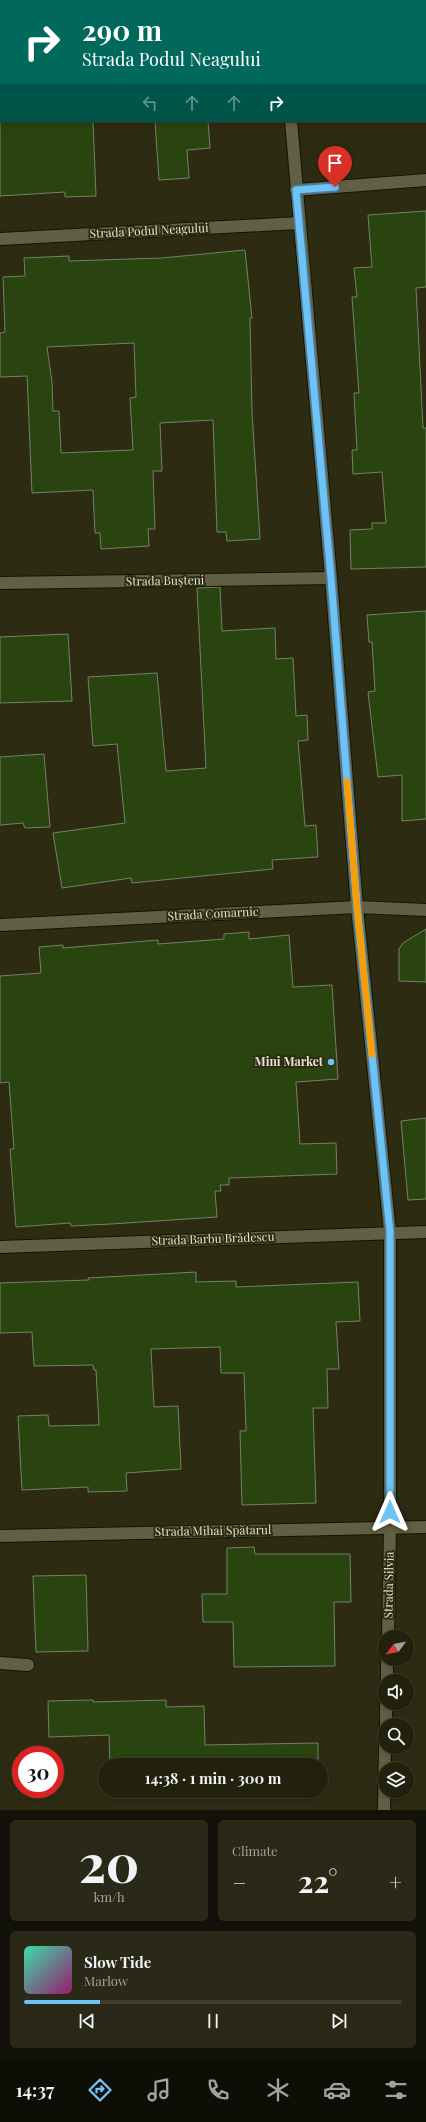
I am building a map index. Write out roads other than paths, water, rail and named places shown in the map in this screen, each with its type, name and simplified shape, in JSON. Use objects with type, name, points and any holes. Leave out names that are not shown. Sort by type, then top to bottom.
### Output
[{"type":"street","name":"Strada Silvia","points":[[291,122],[331,578],[357,907],[390,1232],[390,1527],[388,1630]]},
{"type":"street","points":[[296,190],[426,180]]},
{"type":"street","name":"Strada Podul Neagului","points":[[0,239],[299,223]]},
{"type":"street","name":"Strada Bușteni","points":[[0,583],[331,578]]},
{"type":"street","name":"Strada Comarnic","points":[[0,925],[357,907],[426,910]]},
{"type":"street","name":"Strada Barbu Brădescu","points":[[0,1248],[390,1232],[426,1232]]},
{"type":"street","name":"Strada Mihai Spătarul","points":[[0,1536],[426,1527]]},
{"type":"street","points":[[0,1662],[28,1665]]},
{"type":"street","points":[[384,1810],[385,1754]]},
{"type":"place","name":"Mini Market","points":[[331,1062]]}]
